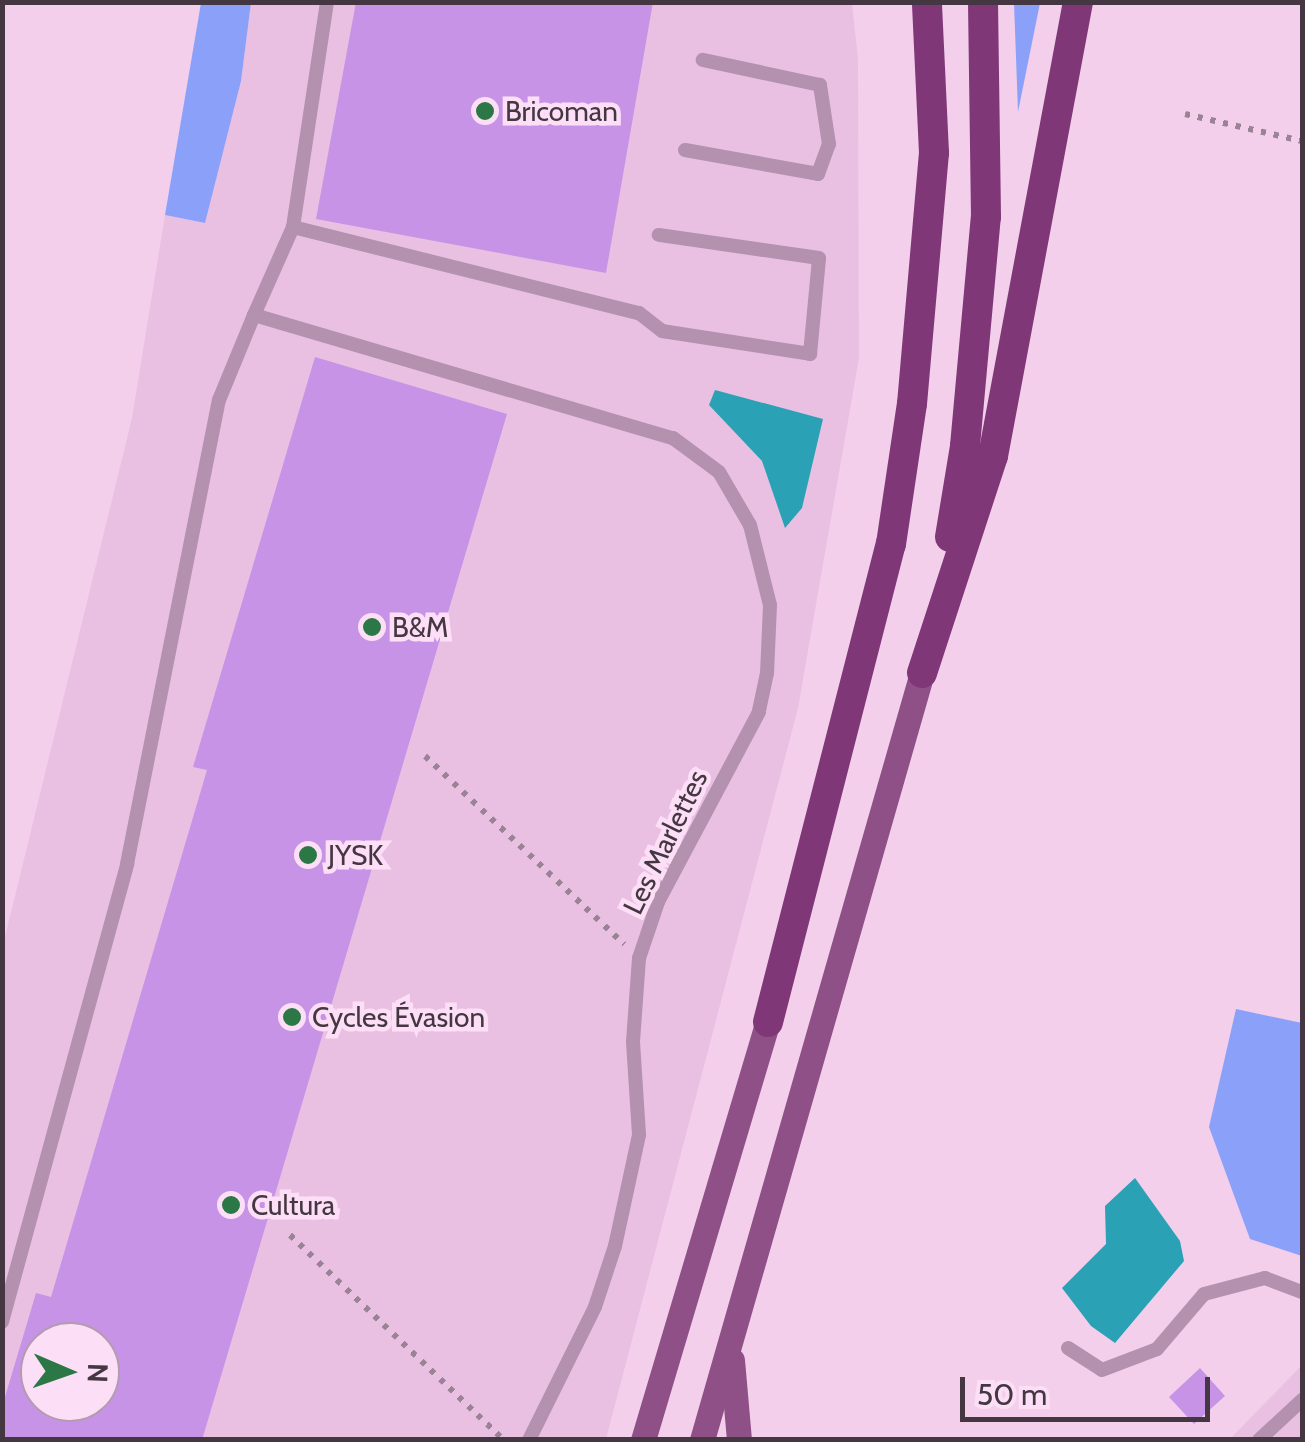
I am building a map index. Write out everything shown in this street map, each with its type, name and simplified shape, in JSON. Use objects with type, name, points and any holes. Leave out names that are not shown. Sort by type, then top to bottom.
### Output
[{"type":"highway","points":[[768,1022],[894,526],[912,404],[934,153],[927,2]]},
{"type":"highway","points":[[922,673],[946,560],[969,408],[986,217],[983,2]]},
{"type":"highway","points":[[922,673],[993,456],[1078,2]]},
{"type":"main road","points":[[702,1440],[922,673]]},
{"type":"main road","points":[[643,1440],[768,1022]]},
{"type":"main road","points":[[730,1342],[739,1440]]},
{"type":"lane","points":[[2,1322],[127,864],[219,400],[293,226],[327,2]]},
{"type":"lane","points":[[685,150],[818,174],[829,144],[820,85],[703,60]]},
{"type":"lane","points":[[293,226],[639,313],[662,330],[810,354],[818,258],[659,234]]},
{"type":"lane","name":"Les Marlettes","points":[[254,315],[674,438],[719,472],[750,525],[770,605],[767,673],[758,712],[658,902],[639,958],[633,1042],[639,1135],[615,1246],[595,1307],[528,1440]]},
{"type":"lane","points":[[1068,1348],[1102,1370],[1158,1349],[1204,1294],[1265,1278],[1302,1292]]},
{"type":"lane","points":[[1259,1440],[1302,1400]]},
{"type":"path","points":[[1185,114],[1302,141]]},
{"type":"path","points":[[425,756],[639,958]]},
{"type":"path","points":[[290,1235],[504,1440]]},
{"type":"shaded area","points":[[201,3],[251,3],[241,81],[205,223],[165,215]]},
{"type":"shaded area","points":[[251,3],[852,3],[858,59],[859,358],[798,708],[606,1439],[3,1440],[3,945],[132,418],[165,215],[204,223],[241,81]]},
{"type":"shaded area","points":[[1014,3],[1040,3],[1018,112]]},
{"type":"shaded area","points":[[715,390],[823,419],[802,508],[785,528],[762,461],[709,405]]},
{"type":"shaded area","points":[[1236,1009],[1302,1023],[1302,1256],[1250,1239],[1209,1127]]},
{"type":"shaded area","points":[[1135,1178],[1180,1241],[1184,1261],[1115,1343],[1091,1326],[1062,1288],[1106,1244],[1105,1206]]},
{"type":"shaded area","points":[[1302,1365],[1302,1439],[1230,1439]]},
{"type":"building","name":"Bricoman","points":[[356,2],[653,2],[606,273],[316,219]]},
{"type":"building","points":[[315,357],[507,414],[202,1440],[2,1440],[2,1407],[20,1347],[20,1422],[120,1422],[120,1322],[27,1322],[36,1293],[51,1297],[207,770],[193,767]]},
{"type":"building","points":[[1200,1368],[1225,1396],[1194,1424],[1169,1397]]},
{"type":"place","name":"Bricoman","points":[[485,111]]},
{"type":"place","name":"B&M","points":[[372,627]]},
{"type":"place","name":"JYSK","points":[[308,855]]},
{"type":"place","name":"Cycles Évasion","points":[[292,1017]]},
{"type":"place","name":"Cultura","points":[[231,1205]]}]
